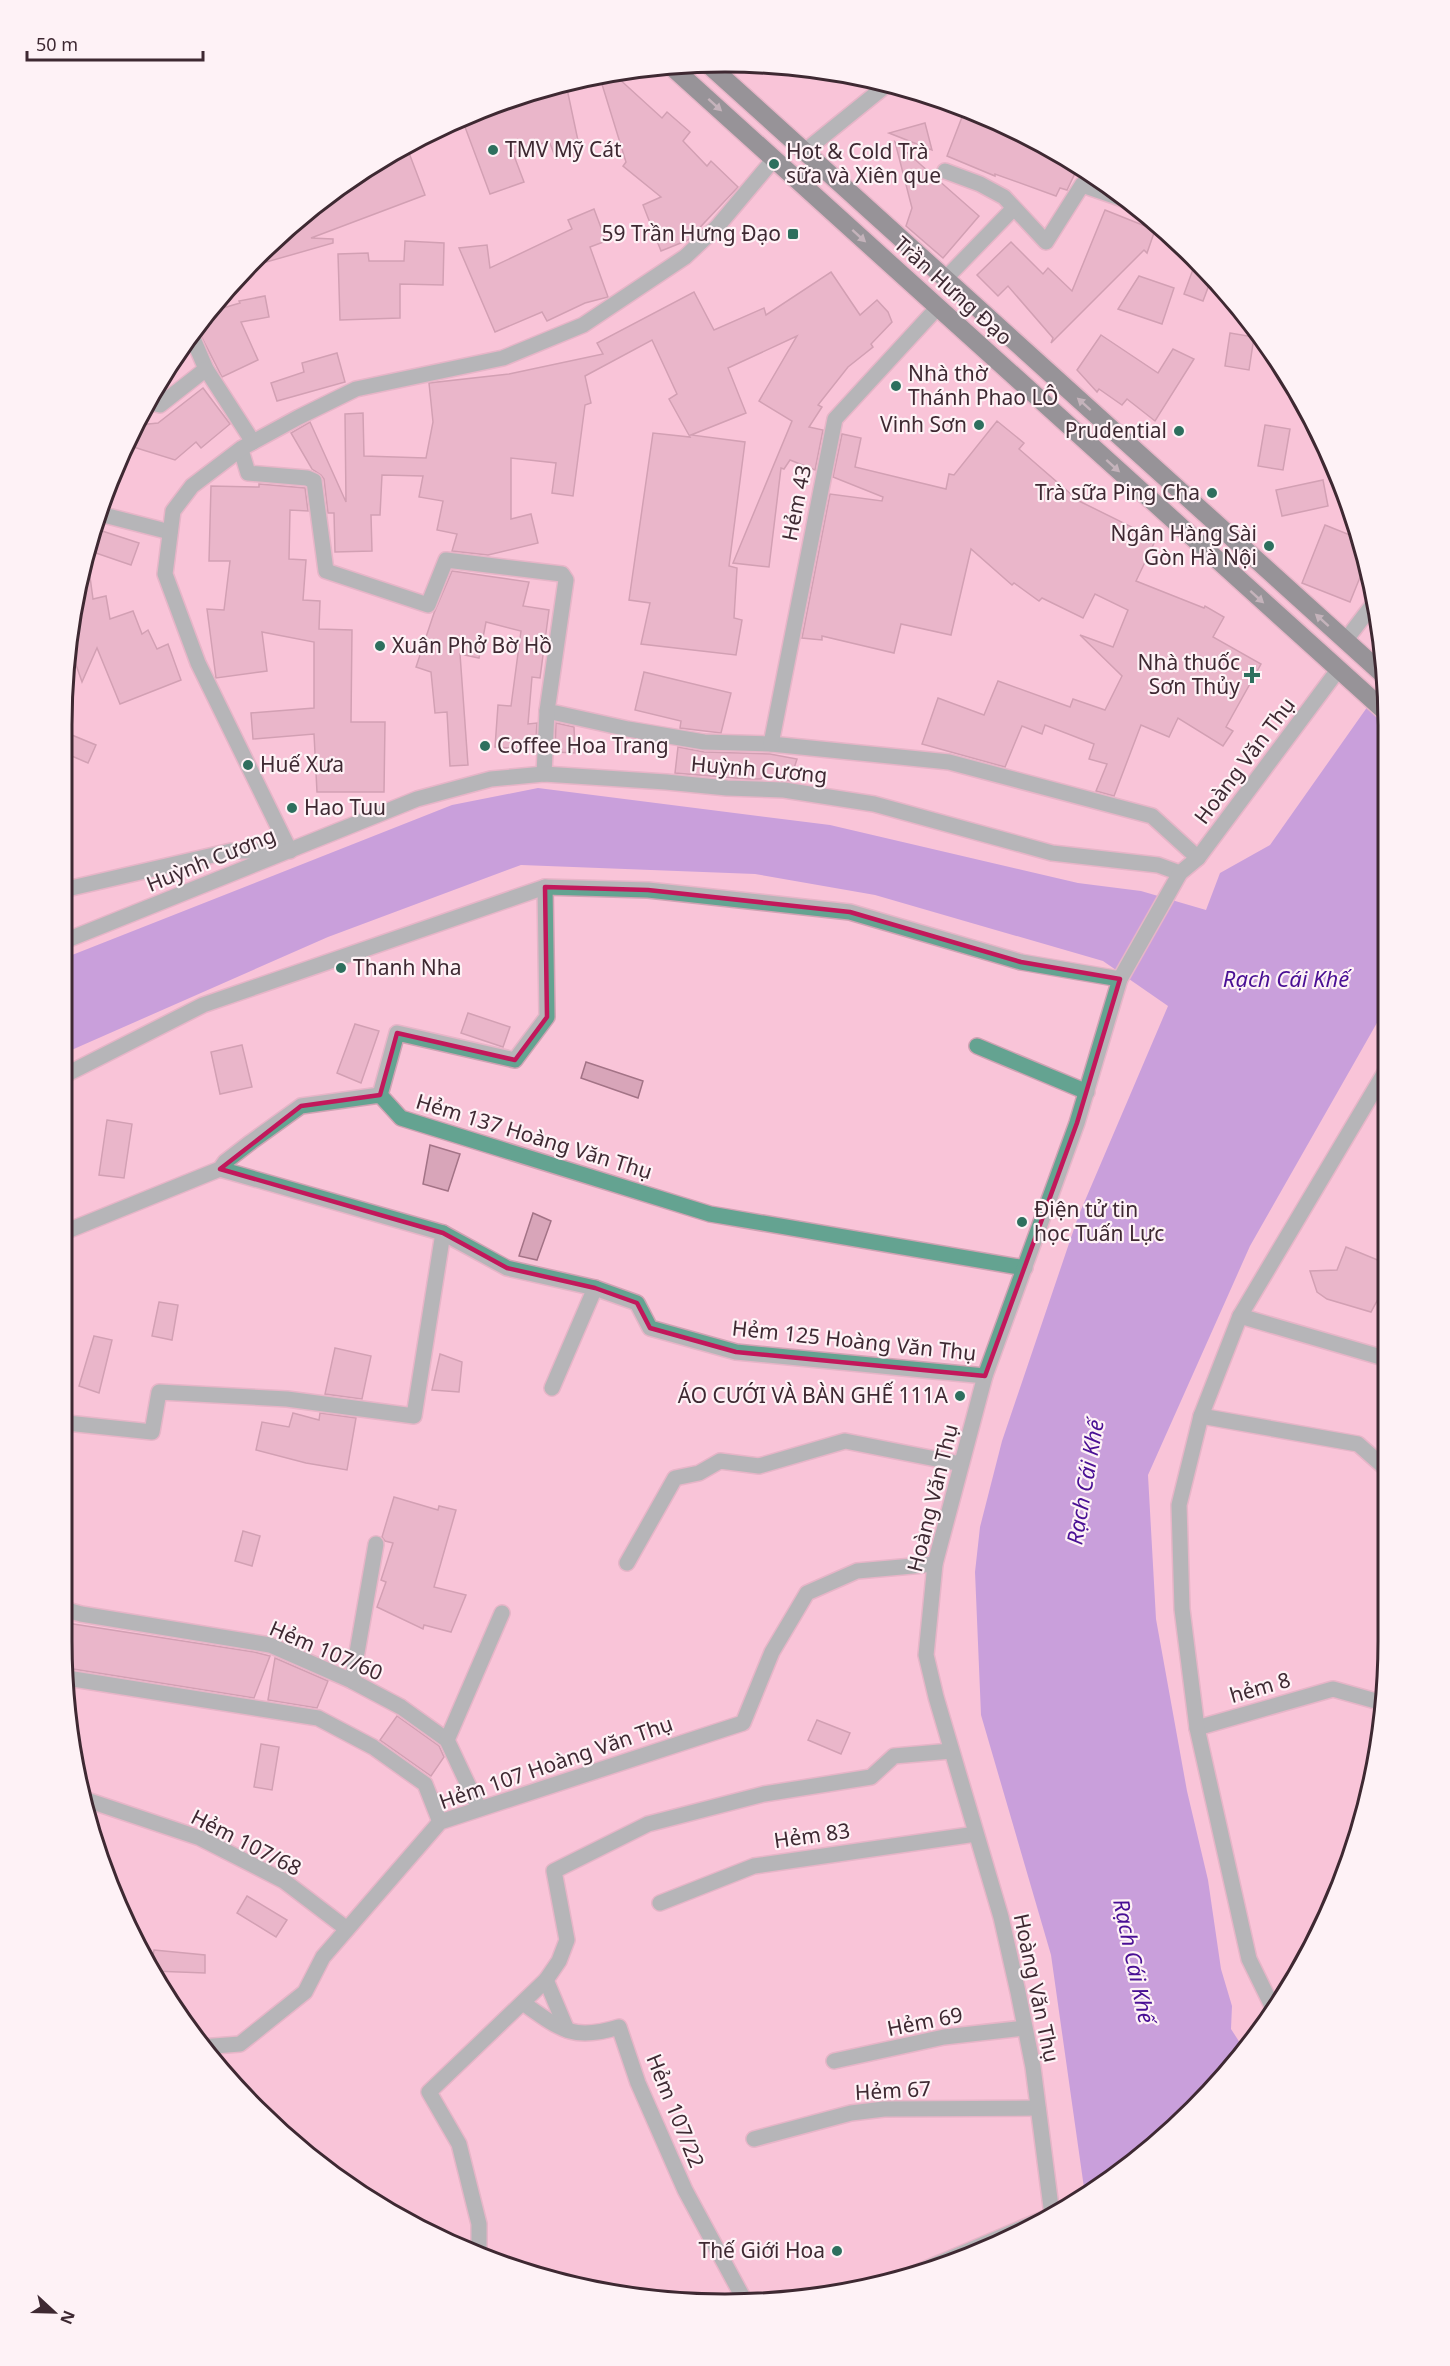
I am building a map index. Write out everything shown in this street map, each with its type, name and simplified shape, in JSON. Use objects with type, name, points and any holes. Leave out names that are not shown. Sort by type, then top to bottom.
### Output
[{"type":"highway","name":"Trần Hưng Đạo","points":[[718,72],[1375,668]]},
{"type":"highway","name":"Trần Hưng Đạo","points":[[679,73],[1378,705]]},
{"type":"street","points":[[805,151],[879,91]]},
{"type":"street","points":[[72,888],[231,851],[290,851],[198,663],[165,574],[173,512],[192,486],[247,446],[356,389],[503,358],[583,325],[685,257],[717,227],[774,159]]},
{"type":"street","points":[[945,171],[980,184],[1004,197],[1046,242],[1082,185],[1102,192]]},
{"type":"street","points":[[945,279],[1013,209]]},
{"type":"street","name":"Hẻm 43","points":[[771,744],[835,419],[938,307]]},
{"type":"street","points":[[195,344],[247,446],[248,473],[307,478],[314,481],[326,571],[428,605],[446,560],[562,574],[566,580],[548,711],[544,774]]},
{"type":"street","points":[[156,404],[160,405],[206,369]]},
{"type":"street","points":[[107,516],[170,532]]},
{"type":"street","points":[[1345,641],[1367,612]]},
{"type":"street","name":"Hoàng Văn Thụ","points":[[1049,2208],[1033,2067],[1000,1917],[951,1751],[926,1654],[935,1563],[985,1376],[1087,1092],[1120,980],[1180,873],[1198,858],[1338,670]]},
{"type":"street","points":[[548,711],[628,729],[704,742],[771,744],[949,762],[1152,816],[1198,858]]},
{"type":"street","name":"Huỳnh Cương","points":[[72,937],[417,799],[491,778],[544,774],[784,790],[874,804],[1052,853],[1158,865],[1180,873]]},
{"type":"street","points":[[72,1071],[203,1005],[545,887],[648,890],[850,912],[1021,962],[1120,980]]},
{"type":"street","points":[[72,1229],[220,1169],[225,1162],[250,1142],[302,1106],[380,1095],[397,1033],[515,1060],[547,1017],[545,887]]},
{"type":"street","points":[[977,1046],[1087,1092]]},
{"type":"street","points":[[1270,2001],[1249,1959],[1197,1728],[1182,1609],[1179,1505],[1201,1416],[1240,1316],[1378,1085]]},
{"type":"street","name":"Hẻm 137 Hoàng Văn Thụ","points":[[380,1095],[400,1118],[710,1214],[1025,1268]]},
{"type":"street","name":"Hẻm 125 Hoàng Văn Thụ","points":[[220,1169],[443,1233],[507,1268],[595,1288],[637,1303],[650,1328],[736,1352],[985,1376]]},
{"type":"street","points":[[72,1424],[152,1432],[159,1392],[287,1399],[414,1416],[443,1233]]},
{"type":"street","points":[[552,1388],[595,1288]]},
{"type":"street","points":[[1240,1316],[1378,1356]]},
{"type":"street","points":[[1201,1416],[1358,1444],[1378,1462]]},
{"type":"street","points":[[627,1563],[675,1478],[699,1473],[720,1461],[759,1466],[845,1442],[962,1464]]},
{"type":"street","points":[[352,1681],[376,1544]]},
{"type":"street","name":"Hẻm 107 Hoàng Văn Thụ","points":[[213,2046],[240,2044],[305,1992],[323,1957],[440,1822],[743,1723],[772,1652],[807,1593],[857,1571],[935,1563]]},
{"type":"street","name":"Hẻm 107/60","points":[[72,1611],[270,1645],[352,1681],[401,1707],[447,1740],[479,1808]]},
{"type":"street","points":[[447,1740],[502,1613]]},
{"type":"street","points":[[73,1679],[318,1718],[373,1747],[425,1784],[440,1822]]},
{"type":"street","name":"hẻm 8","points":[[1197,1728],[1333,1689],[1375,1701]]},
{"type":"street","points":[[479,2246],[479,2224],[459,2144],[429,2092],[546,1980],[559,1961],[567,1940],[554,1871],[648,1824],[764,1794],[871,1777],[894,1756],[951,1751]]},
{"type":"street","name":"Hẻm 107/68","points":[[92,1802],[200,1838],[284,1881],[347,1929]]},
{"type":"street","name":"Hẻm 83","points":[[660,1903],[754,1866],[976,1834]]},
{"type":"street","points":[[546,1980],[567,2030]]},
{"type":"street","points":[[1265,1992],[1275,1993]]},
{"type":"street","name":"Hẻm 107/22","points":[[523,2003],[547,2020],[573,2032],[597,2033],[620,2027],[639,2084],[685,2190],[741,2294]]},
{"type":"street","name":"Hẻm 69","points":[[834,2061],[944,2037],[1024,2028]]},
{"type":"street","name":"Hẻm 67","points":[[754,2139],[851,2113],[884,2109],[1038,2108]]},
{"type":"highlighted area","points":[[545,887],[648,890],[850,912],[1021,962],[1120,979],[1077,1123],[985,1376],[736,1352],[650,1328],[637,1303],[595,1288],[507,1268],[443,1233],[220,1169],[301,1106],[380,1095],[397,1033],[515,1060],[547,1017]]},
{"type":"water","name":"Rạch Cái Khế","points":[[1377,693],[1378,1021],[1250,1246],[1148,1475],[1156,1619],[1187,1791],[1208,1880],[1221,1969],[1232,2006],[1231,2029],[1240,2043],[1187,2103],[1156,2132],[1084,2187],[1051,1955],[981,1715],[975,1572],[980,1527],[1002,1441],[1078,1217],[1168,1006],[1103,961],[875,895],[755,874],[521,865],[328,937],[72,1050],[72,955],[452,805],[538,788],[830,825],[1078,883],[1141,891],[1206,910],[1220,873],[1270,845]]},
{"type":"building","points":[[621,81],[662,118],[667,112],[690,132],[683,141],[707,166],[711,161],[738,187],[688,240],[661,251],[643,205],[661,197],[623,166],[626,162],[602,84]]},
{"type":"building","points":[[568,92],[580,150],[556,159],[549,141],[513,153],[524,182],[490,194],[465,126],[515,107]]},
{"type":"building","points":[[962,117],[1014,139],[1075,174],[1067,190],[1060,188],[1056,196],[995,174],[995,176],[947,156]]},
{"type":"building","points":[[925,123],[932,150],[889,133]]},
{"type":"building","points":[[895,142],[979,216],[943,258],[906,226],[912,208]]},
{"type":"building","points":[[409,153],[425,195],[311,238],[333,239],[333,243],[263,263],[327,207],[362,182]]},
{"type":"building","points":[[594,209],[606,241],[590,247],[608,297],[585,303],[547,321],[542,312],[495,332],[459,248],[487,245],[490,268],[572,229],[568,220]]},
{"type":"building","points":[[1105,210],[1147,227],[1154,232],[1147,253],[1144,250],[1051,343],[1053,338],[1008,286],[998,296],[977,275],[1011,242],[1043,274],[1048,268],[1072,291]]},
{"type":"building","points":[[405,241],[444,243],[443,285],[400,284],[400,318],[340,320],[338,254],[368,253],[369,261],[404,261]]},
{"type":"building","points":[[1193,269],[1209,286],[1203,301],[1184,294]]},
{"type":"building","points":[[831,272],[860,315],[877,300],[888,312],[892,322],[871,344],[873,347],[848,367],[818,405],[822,407],[809,427],[823,430],[815,470],[790,460],[784,469],[781,468],[769,567],[733,563],[792,421],[759,401],[797,336],[728,368],[746,413],[691,435],[745,442],[729,566],[737,568],[734,618],[742,620],[736,655],[641,644],[650,603],[629,600],[653,433],[690,437],[669,399],[677,394],[652,340],[585,376],[591,403],[585,405],[573,496],[552,493],[556,463],[511,458],[511,519],[531,514],[538,543],[488,555],[452,551],[457,534],[437,530],[443,501],[419,497],[423,476],[382,475],[380,515],[371,515],[372,551],[335,552],[334,513],[328,513],[324,479],[312,469],[291,433],[310,422],[346,502],[345,414],[363,413],[364,456],[426,458],[433,422],[429,383],[509,374],[603,354],[597,343],[694,292],[714,330],[764,308],[766,315]]},
{"type":"building","points":[[1139,276],[1174,288],[1162,324],[1118,309]]},
{"type":"building","points":[[265,296],[269,317],[241,322],[258,360],[222,377],[201,336],[222,308],[240,303],[239,301]]},
{"type":"building","points":[[1230,333],[1250,336],[1253,341],[1249,370],[1225,366]]},
{"type":"building","points":[[1101,335],[1158,373],[1173,349],[1194,359],[1155,421],[1127,399],[1122,405],[1099,389],[1097,392],[1077,370]]},
{"type":"building","points":[[337,353],[345,382],[277,401],[271,383],[304,372],[302,363]]},
{"type":"building","points":[[203,388],[230,424],[201,448],[196,442],[175,460],[134,447],[145,424],[158,423]]},
{"type":"building","points":[[997,421],[1024,443],[1019,449],[1079,501],[1156,539],[1136,581],[1204,608],[1205,606],[1224,617],[1213,637],[1261,664],[1226,727],[1233,731],[1223,746],[1178,718],[1169,737],[1141,725],[1114,796],[1096,791],[1107,764],[1089,759],[1094,744],[1045,725],[1042,734],[1022,726],[1005,767],[922,744],[938,698],[984,715],[998,681],[1070,707],[1073,699],[1105,710],[1122,676],[1080,635],[1113,647],[1128,610],[1095,594],[1083,618],[1042,598],[1039,601],[1014,583],[1012,585],[971,549],[951,635],[901,624],[894,653],[822,636],[822,640],[802,638],[830,494],[882,501],[883,497],[833,477],[842,434],[861,438],[855,467],[946,489],[949,474],[954,475]]},
{"type":"building","points":[[1265,425],[1290,429],[1283,470],[1258,466]]},
{"type":"building","points":[[1323,480],[1328,506],[1282,516],[1276,490]]},
{"type":"building","points":[[259,484],[305,488],[308,511],[290,510],[289,559],[306,560],[303,600],[320,601],[319,629],[352,630],[351,722],[385,722],[384,792],[317,792],[314,734],[253,739],[251,713],[314,708],[314,642],[262,632],[267,671],[216,678],[207,609],[224,610],[230,561],[209,561],[211,486],[259,487]]},
{"type":"building","points":[[1325,525],[1349,535],[1360,576],[1350,602],[1302,583]]},
{"type":"building","points":[[102,531],[139,543],[131,565],[95,553]]},
{"type":"building","points":[[452,571],[529,582],[523,606],[549,610],[540,678],[532,677],[528,724],[537,723],[535,750],[495,747],[498,705],[511,706],[521,631],[486,622],[479,658],[460,654],[468,765],[450,766],[447,712],[435,713],[431,672],[416,667],[434,613]]},
{"type":"building","points":[[90,575],[93,599],[106,596],[110,619],[133,611],[142,634],[148,630],[157,649],[168,644],[181,680],[120,704],[97,648],[82,682],[75,663]]},
{"type":"building","points":[[644,672],[731,693],[721,733],[680,728],[681,721],[635,710]]},
{"type":"building","points":[[556,723],[574,727],[575,753],[555,752]]},
{"type":"building","points":[[72,735],[96,745],[88,763],[72,756]]},
{"type":"building","points":[[678,747],[704,752],[770,754],[797,759],[790,781],[762,777],[761,779],[747,779],[675,773]]},
{"type":"building","points":[[468,1013],[510,1027],[503,1047],[461,1033]]},
{"type":"building","points":[[355,1024],[379,1031],[361,1083],[337,1073]]},
{"type":"building","points":[[242,1045],[252,1087],[220,1094],[211,1052]]},
{"type":"building","points":[[586,1062],[643,1081],[638,1098],[581,1078]]},
{"type":"building","points":[[107,1120],[132,1124],[124,1178],[99,1175]]},
{"type":"building","points":[[430,1145],[460,1154],[448,1191],[423,1184]]},
{"type":"building","points":[[533,1213],[551,1221],[537,1260],[519,1256]]},
{"type":"building","points":[[1346,1247],[1378,1260],[1378,1299],[1371,1312],[1327,1299],[1317,1292],[1310,1271],[1337,1270]]},
{"type":"building","points":[[159,1302],[178,1305],[172,1340],[152,1336]]},
{"type":"building","points":[[94,1336],[112,1340],[99,1393],[79,1386]]},
{"type":"building","points":[[335,1348],[371,1356],[362,1399],[325,1394]]},
{"type":"building","points":[[440,1354],[462,1362],[459,1392],[432,1390]]},
{"type":"building","points":[[293,1413],[319,1420],[320,1413],[356,1418],[347,1470],[306,1463],[256,1450],[262,1422],[289,1427]]},
{"type":"building","points":[[394,1497],[438,1510],[439,1506],[456,1510],[434,1587],[466,1595],[451,1632],[424,1625],[423,1629],[377,1607],[386,1582],[381,1580],[393,1543],[385,1541],[382,1537]]},
{"type":"building","points":[[243,1531],[260,1536],[252,1566],[235,1561]]},
{"type":"building","points":[[72,1624],[270,1656],[254,1698],[73,1669]]},
{"type":"building","points":[[275,1658],[328,1681],[317,1708],[268,1700]]},
{"type":"building","points":[[397,1716],[439,1746],[444,1757],[431,1776],[380,1740]]},
{"type":"building","points":[[817,1720],[850,1733],[841,1754],[808,1740]]},
{"type":"building","points":[[261,1744],[279,1747],[272,1790],[254,1787]]},
{"type":"building","points":[[247,1896],[287,1920],[276,1937],[237,1913]]},
{"type":"building","points":[[154,1950],[205,1955],[205,1973],[162,1971],[153,1956]]},
{"type":"place","name":"TMV Mỹ Cát","points":[[493,150]]},
{"type":"place","name":"Hot & Cold Trà sữa và Xiên que","points":[[774,164]]},
{"type":"place","name":"59 Trần Hưng Đạo","points":[[793,234]]},
{"type":"place","name":"Nhà thờ Thánh Phao LÔ","points":[[896,386]]},
{"type":"place","name":"Vinh Sơn","points":[[979,425]]},
{"type":"place","name":"Prudential","points":[[1179,431]]},
{"type":"place","name":"Trà sữa Ping Cha","points":[[1212,493]]},
{"type":"place","name":"Ngân Hàng Sài Gòn Hà Nội","points":[[1269,546]]},
{"type":"place","name":"Xuân Phở Bờ Hồ","points":[[380,646]]},
{"type":"place","name":"Nhà thuốc Sơn Thủy","points":[[1252,675]]},
{"type":"place","name":"Coffee Hoa Trang","points":[[485,746]]},
{"type":"place","name":"Huế Xưa","points":[[248,765]]},
{"type":"place","name":"Hao Tuu","points":[[292,808]]},
{"type":"place","name":"Thanh Nha","points":[[341,968]]},
{"type":"place","name":"Điện tử tin học Tuấn Lực","points":[[1022,1222]]},
{"type":"place","name":"ÁO CƯỚI VÀ BÀN GHẾ 111A","points":[[960,1396]]},
{"type":"place","name":"Thế Giới Hoa","points":[[837,2251]]}]
